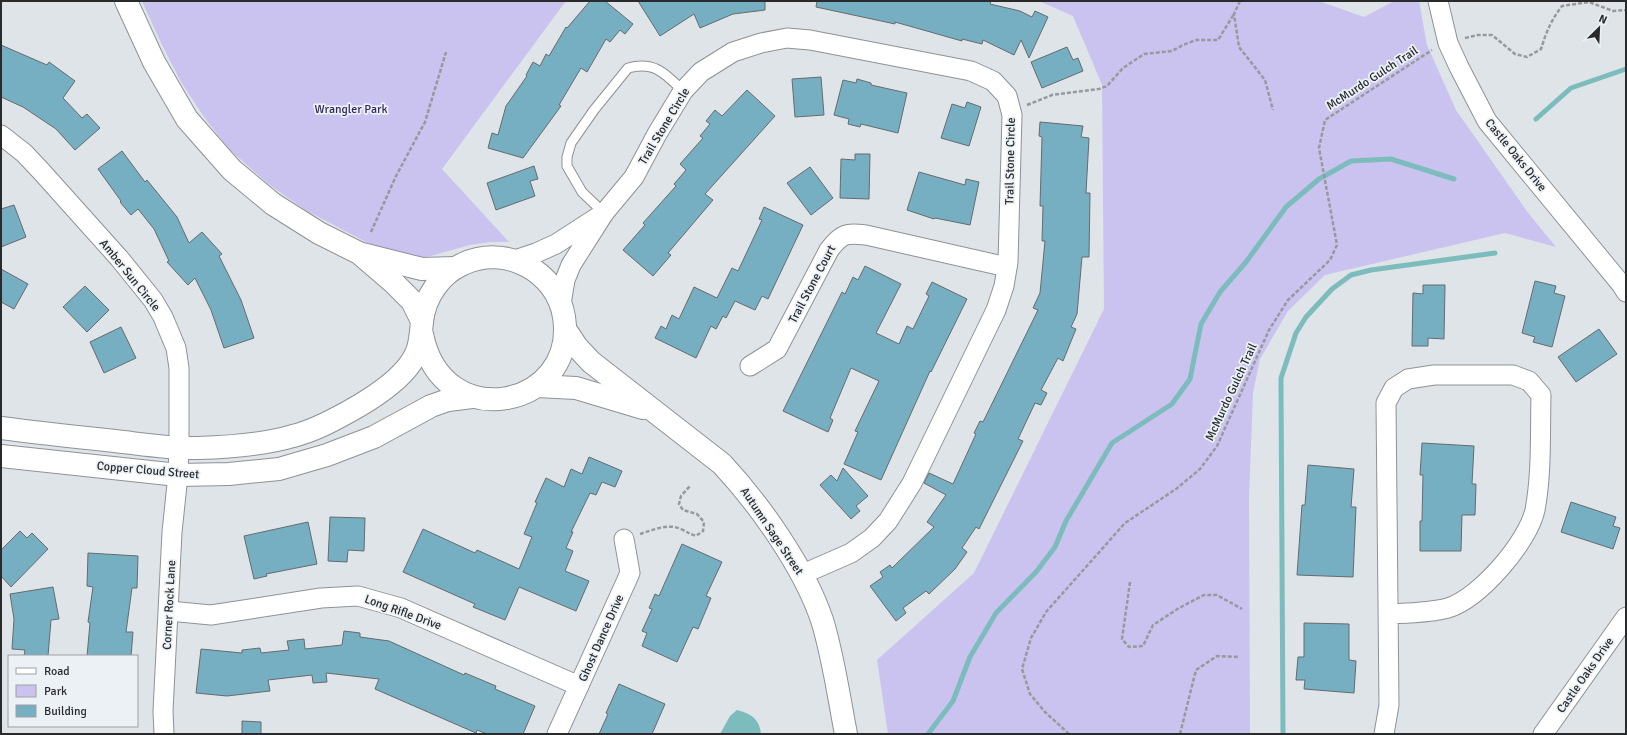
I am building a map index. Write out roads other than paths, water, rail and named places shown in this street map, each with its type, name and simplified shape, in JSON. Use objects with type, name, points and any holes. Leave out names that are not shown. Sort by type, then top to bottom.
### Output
[{"type":"street","points":[[126,1],[154,62],[187,119],[232,170],[273,204],[319,233],[359,253],[422,269],[455,268]]},
{"type":"street","name":"Castle Oaks Drive","points":[[1438,1],[1448,43],[1458,67],[1487,121],[1622,284],[1626,292]]},
{"type":"street","name":"Trail Stone Circle","points":[[561,304],[565,280],[571,265],[604,213],[634,177],[657,134],[683,91],[701,72],[733,52],[761,43],[787,38],[810,40],[971,71],[992,81],[1007,96],[1012,115],[1007,267],[1004,286],[996,310],[912,483],[888,521],[872,538],[851,553],[803,574]]},
{"type":"street","name":"Amber Sun Circle","points":[[1,135],[24,153],[119,258],[153,300],[163,317],[176,348],[179,368],[178,475]]},
{"type":"street","name":"Trail Stone Circle","points":[[514,260],[536,254],[556,244],[604,213]]},
{"type":"street","name":"Trail Stone Court","points":[[750,366],[778,349],[829,250],[836,241],[848,233],[866,235],[1007,267]]},
{"type":"street","points":[[359,253],[412,302],[422,328],[424,347],[430,361],[438,373],[459,391],[472,396],[499,400],[513,398],[526,393],[537,386],[549,374],[558,360],[564,345],[565,329],[561,304],[554,289],[543,276],[530,266],[514,260],[494,257],[464,263],[442,278],[432,291],[426,306],[422,328]]},
{"type":"street","name":"Copper Cloud Street","points":[[1,428],[179,448],[261,443],[294,436],[322,426],[369,401],[406,369],[419,348],[422,328]]},
{"type":"street","name":"Autumn Sage Street","points":[[565,329],[577,347],[591,362],[722,464],[740,483],[776,533],[803,574],[822,620],[846,734]]},
{"type":"street","points":[[1384,734],[1389,705],[1388,614],[1386,403],[1394,388],[1408,379],[1434,375],[1513,375],[1529,381],[1541,395],[1540,477],[1534,512],[1521,542],[1501,568],[1478,591],[1450,607],[1428,612],[1388,614]]},
{"type":"street","name":"Autumn Sage Street","points":[[537,386],[576,388],[654,412]]},
{"type":"street","name":"Copper Cloud Street","points":[[1,456],[178,475],[229,474],[280,469],[327,456],[374,437],[431,406],[448,400],[472,396]]},
{"type":"street","name":"Corner Rock Lane","points":[[164,734],[163,711],[172,532],[178,475]]},
{"type":"street","name":"Ghost Dance Drive","points":[[557,734],[630,573],[624,539]]},
{"type":"street","name":"Long Rifle Drive","points":[[169,611],[211,615],[321,598],[358,596],[401,608],[579,686]]},
{"type":"street","name":"Castle Oaks Drive","points":[[1543,734],[1626,617]]},
{"type":"lane","points":[[604,213],[582,192],[571,175],[567,166],[567,157],[571,143],[594,110],[628,68],[637,65],[649,65],[664,73],[683,91]]},
{"type":"water","points":[[737,710],[750,715],[756,720],[761,734],[720,734],[730,716]]},
{"type":"waterway","points":[[1536,119],[1571,88],[1626,69]]},
{"type":"waterway","points":[[928,734],[953,701],[970,657],[996,613],[1036,572],[1055,547],[1066,521],[1112,443],[1172,404],[1190,379],[1201,324],[1220,292],[1246,262],[1286,207],[1319,179],[1351,161],[1391,159],[1454,179]]},
{"type":"waterway","points":[[1283,734],[1281,378],[1296,333],[1306,317],[1332,289],[1351,275],[1371,270],[1495,253]]},
{"type":"park label","name":"Wrangler Park","points":[[351,109]]}]
